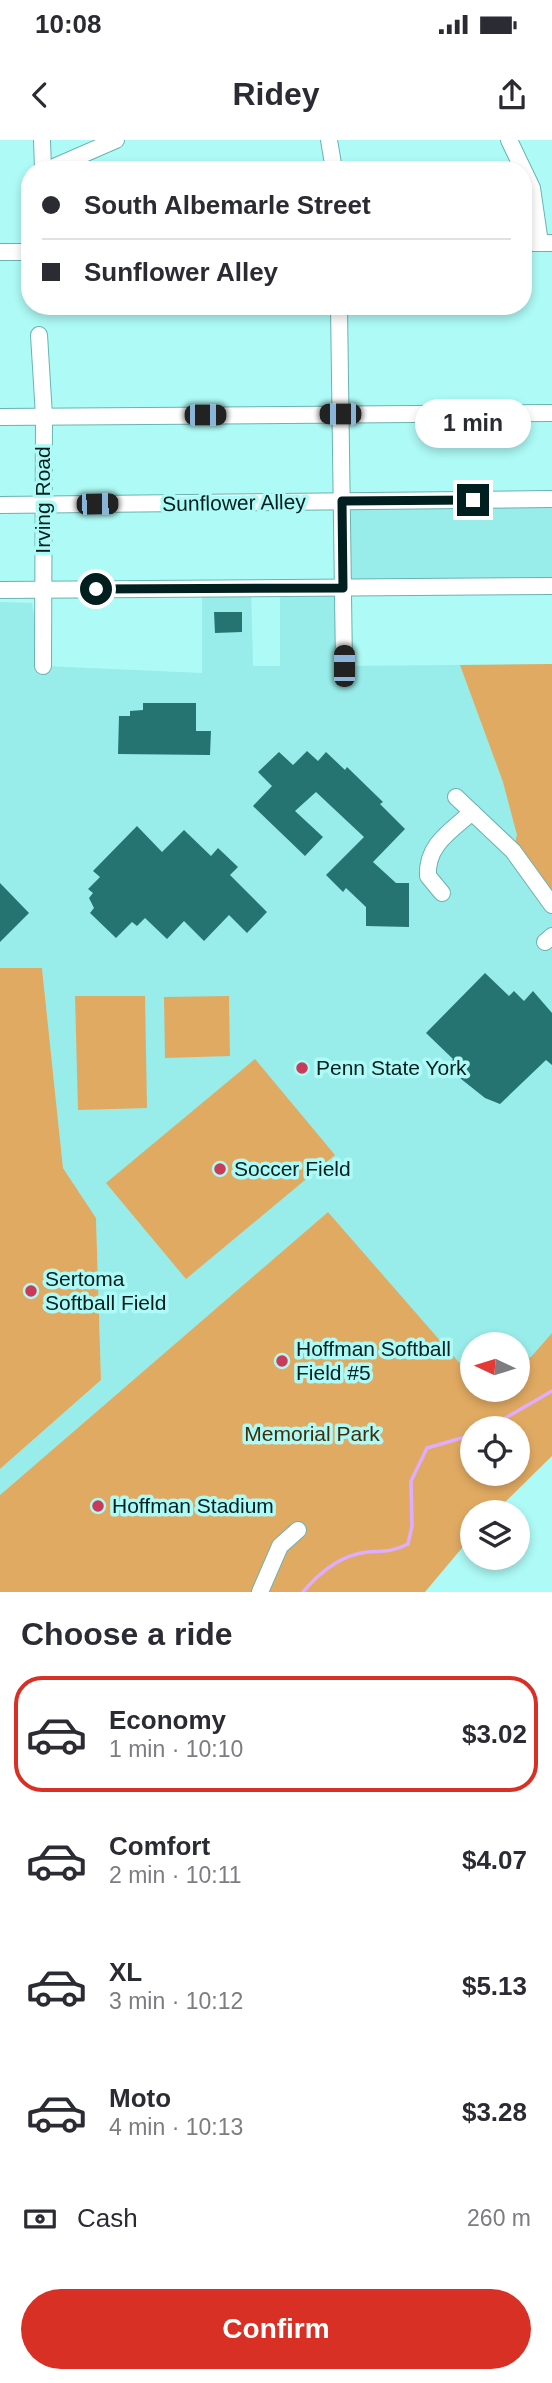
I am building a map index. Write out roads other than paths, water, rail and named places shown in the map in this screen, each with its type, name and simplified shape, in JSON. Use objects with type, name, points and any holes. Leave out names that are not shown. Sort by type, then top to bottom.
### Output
[{"type":"street","points":[[42,140],[44,161]]},
{"type":"street","points":[[66,161],[116,140]]},
{"type":"street","points":[[329,140],[332,161]]},
{"type":"street","points":[[509,140],[519,161]]},
{"type":"street","points":[[532,188],[538,243]]},
{"type":"street","points":[[0,252],[21,252]]},
{"type":"street","points":[[339,315],[344,666]]},
{"type":"street","name":"Irving Road","points":[[39,335],[44,416],[43,666]]},
{"type":"street","points":[[0,417],[552,413]]},
{"type":"street","name":"Sunflower Alley","points":[[0,505],[552,499]]},
{"type":"street","points":[[0,590],[552,586]]},
{"type":"street","points":[[456,797],[513,851],[552,905]]},
{"type":"street","points":[[442,893],[428,876],[429,857],[442,839],[472,812]]},
{"type":"street","points":[[260,1592],[280,1546],[298,1530]]},
{"type":"waterway","points":[[509,1416],[552,1391]]},
{"type":"waterway","points":[[303,1592],[323,1572],[348,1557],[393,1550],[408,1544],[412,1526],[411,1481],[427,1448],[460,1438]]},
{"type":"place","name":"Penn State York","points":[[302,1068]]},
{"type":"place","name":"Soccer Field","points":[[220,1169]]},
{"type":"place","name":"Sertoma Softball Field","points":[[31,1291]]},
{"type":"place","name":"Hoffman Softball Field #5","points":[[282,1361]]},
{"type":"place","name":"Hoffman Stadium","points":[[98,1506]]},
{"type":"park label","name":"Memorial Park","points":[[312,1434]]}]
